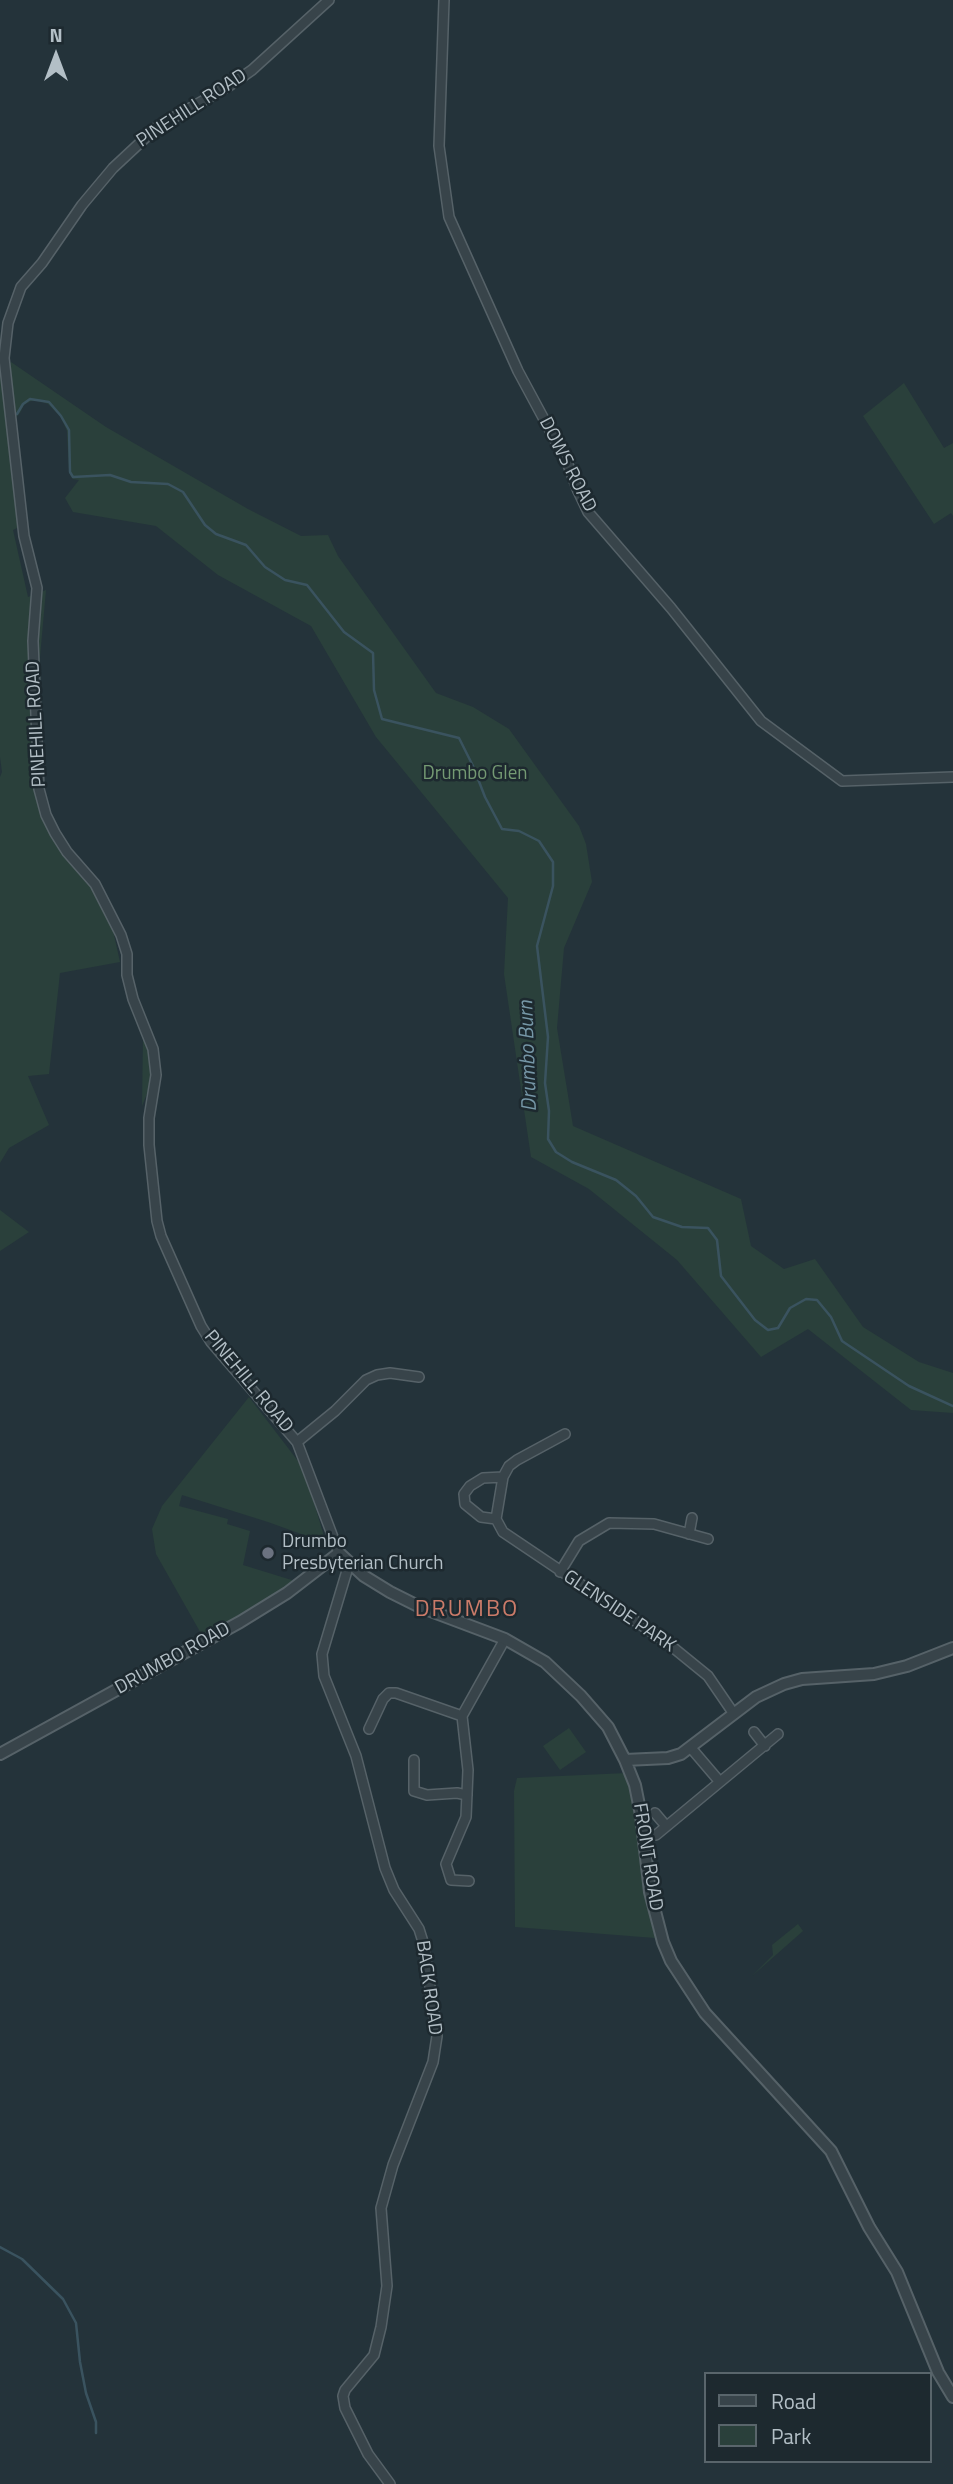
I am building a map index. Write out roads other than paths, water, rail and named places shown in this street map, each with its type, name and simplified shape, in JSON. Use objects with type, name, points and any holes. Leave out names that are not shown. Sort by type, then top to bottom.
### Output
[{"type":"street","name":"PINEHILL ROAD","points":[[330,0],[252,70],[176,115],[133,147],[82,205],[42,263],[21,287],[14,304],[5,342],[5,398],[10,418],[24,536],[37,588],[33,641],[39,789],[46,815],[55,833],[67,852],[95,884],[121,935],[127,954],[127,975],[133,999],[153,1049],[156,1075],[149,1118],[149,1144],[161,1236],[201,1326],[211,1342],[297,1442],[339,1553]]},
{"type":"street","name":"DOWS ROAD","points":[[444,0],[439,146],[449,217],[514,361],[567,461],[588,512],[671,608],[761,721],[842,781],[953,777]]},
{"type":"street","points":[[297,1442],[335,1411],[366,1380],[390,1373],[419,1377]]},
{"type":"street","name":"GLENSIDE PARK","points":[[565,1434],[517,1460],[509,1466],[503,1477],[483,1478],[470,1486],[464,1494],[465,1504],[481,1517],[496,1519],[503,1532],[665,1641],[708,1676],[734,1714]]},
{"type":"street","points":[[496,1519],[503,1477]]},
{"type":"street","points":[[689,1534],[692,1518]]},
{"type":"street","points":[[560,1572],[579,1541],[609,1523],[654,1524],[708,1539]]},
{"type":"street","name":"FRONT ROAD","points":[[339,1553],[349,1564],[390,1592],[420,1607],[505,1639],[545,1662],[568,1682],[608,1727],[635,1785],[650,1892],[663,1942],[671,1961],[705,2012],[831,2151],[869,2227],[897,2272],[938,2372],[953,2397]]},
{"type":"street","name":"DRUMBO ROAD","points":[[0,1754],[240,1622],[286,1593],[339,1553]]},
{"type":"street","name":"BACK ROAD","points":[[349,1564],[322,1654],[324,1676],[356,1756],[385,1868],[394,1890],[419,1929],[424,1945],[437,2036],[433,2062],[393,2165],[381,2208],[387,2286],[374,2355],[343,2396],[345,2408],[368,2454],[390,2484]]},
{"type":"street","points":[[469,1881],[451,1880],[446,1864],[466,1817],[468,1770],[462,1716],[505,1639]]},
{"type":"street","points":[[625,1760],[668,1758],[681,1754],[756,1696],[784,1684],[810,1678],[874,1674],[907,1666],[953,1648]]},
{"type":"street","points":[[369,1729],[383,1699],[389,1693],[396,1693],[462,1716]]},
{"type":"street","points":[[754,1732],[765,1746]]},
{"type":"street","points":[[656,1835],[778,1734]]},
{"type":"street","points":[[691,1748],[720,1782]]},
{"type":"street","points":[[414,1760],[414,1791],[427,1795],[467,1795]]},
{"type":"street","points":[[655,1813],[666,1826]]},
{"type":"waterway","name":"Drumbo Burn","points":[[14,414],[30,399],[49,402],[69,430],[70,472],[73,477],[110,475],[131,482],[168,484],[183,492],[205,525],[216,534],[246,545],[265,567],[285,580],[307,585],[344,632],[373,653],[374,690],[382,719],[459,738],[502,829],[519,831],[539,841],[553,862],[553,886],[537,946],[548,1037],[545,1083],[549,1111],[548,1139],[556,1152],[572,1162],[616,1180],[636,1196],[653,1217],[682,1227],[708,1228],[717,1240],[721,1276],[755,1320],[768,1330],[778,1328],[790,1308],[806,1299],[817,1300],[831,1317],[842,1341],[909,1386],[953,1406]]},
{"type":"waterway","points":[[0,2247],[22,2259],[63,2299],[76,2323],[80,2362],[86,2393],[96,2422],[96,2433]]},
{"type":"place","name":"Drumbo Presbyterian Church","points":[[268,1553]]},
{"type":"district","name":"DRUMBO","points":[[467,1610]]},
{"type":"park label","name":"Drumbo Glen","points":[[475,774]]}]
